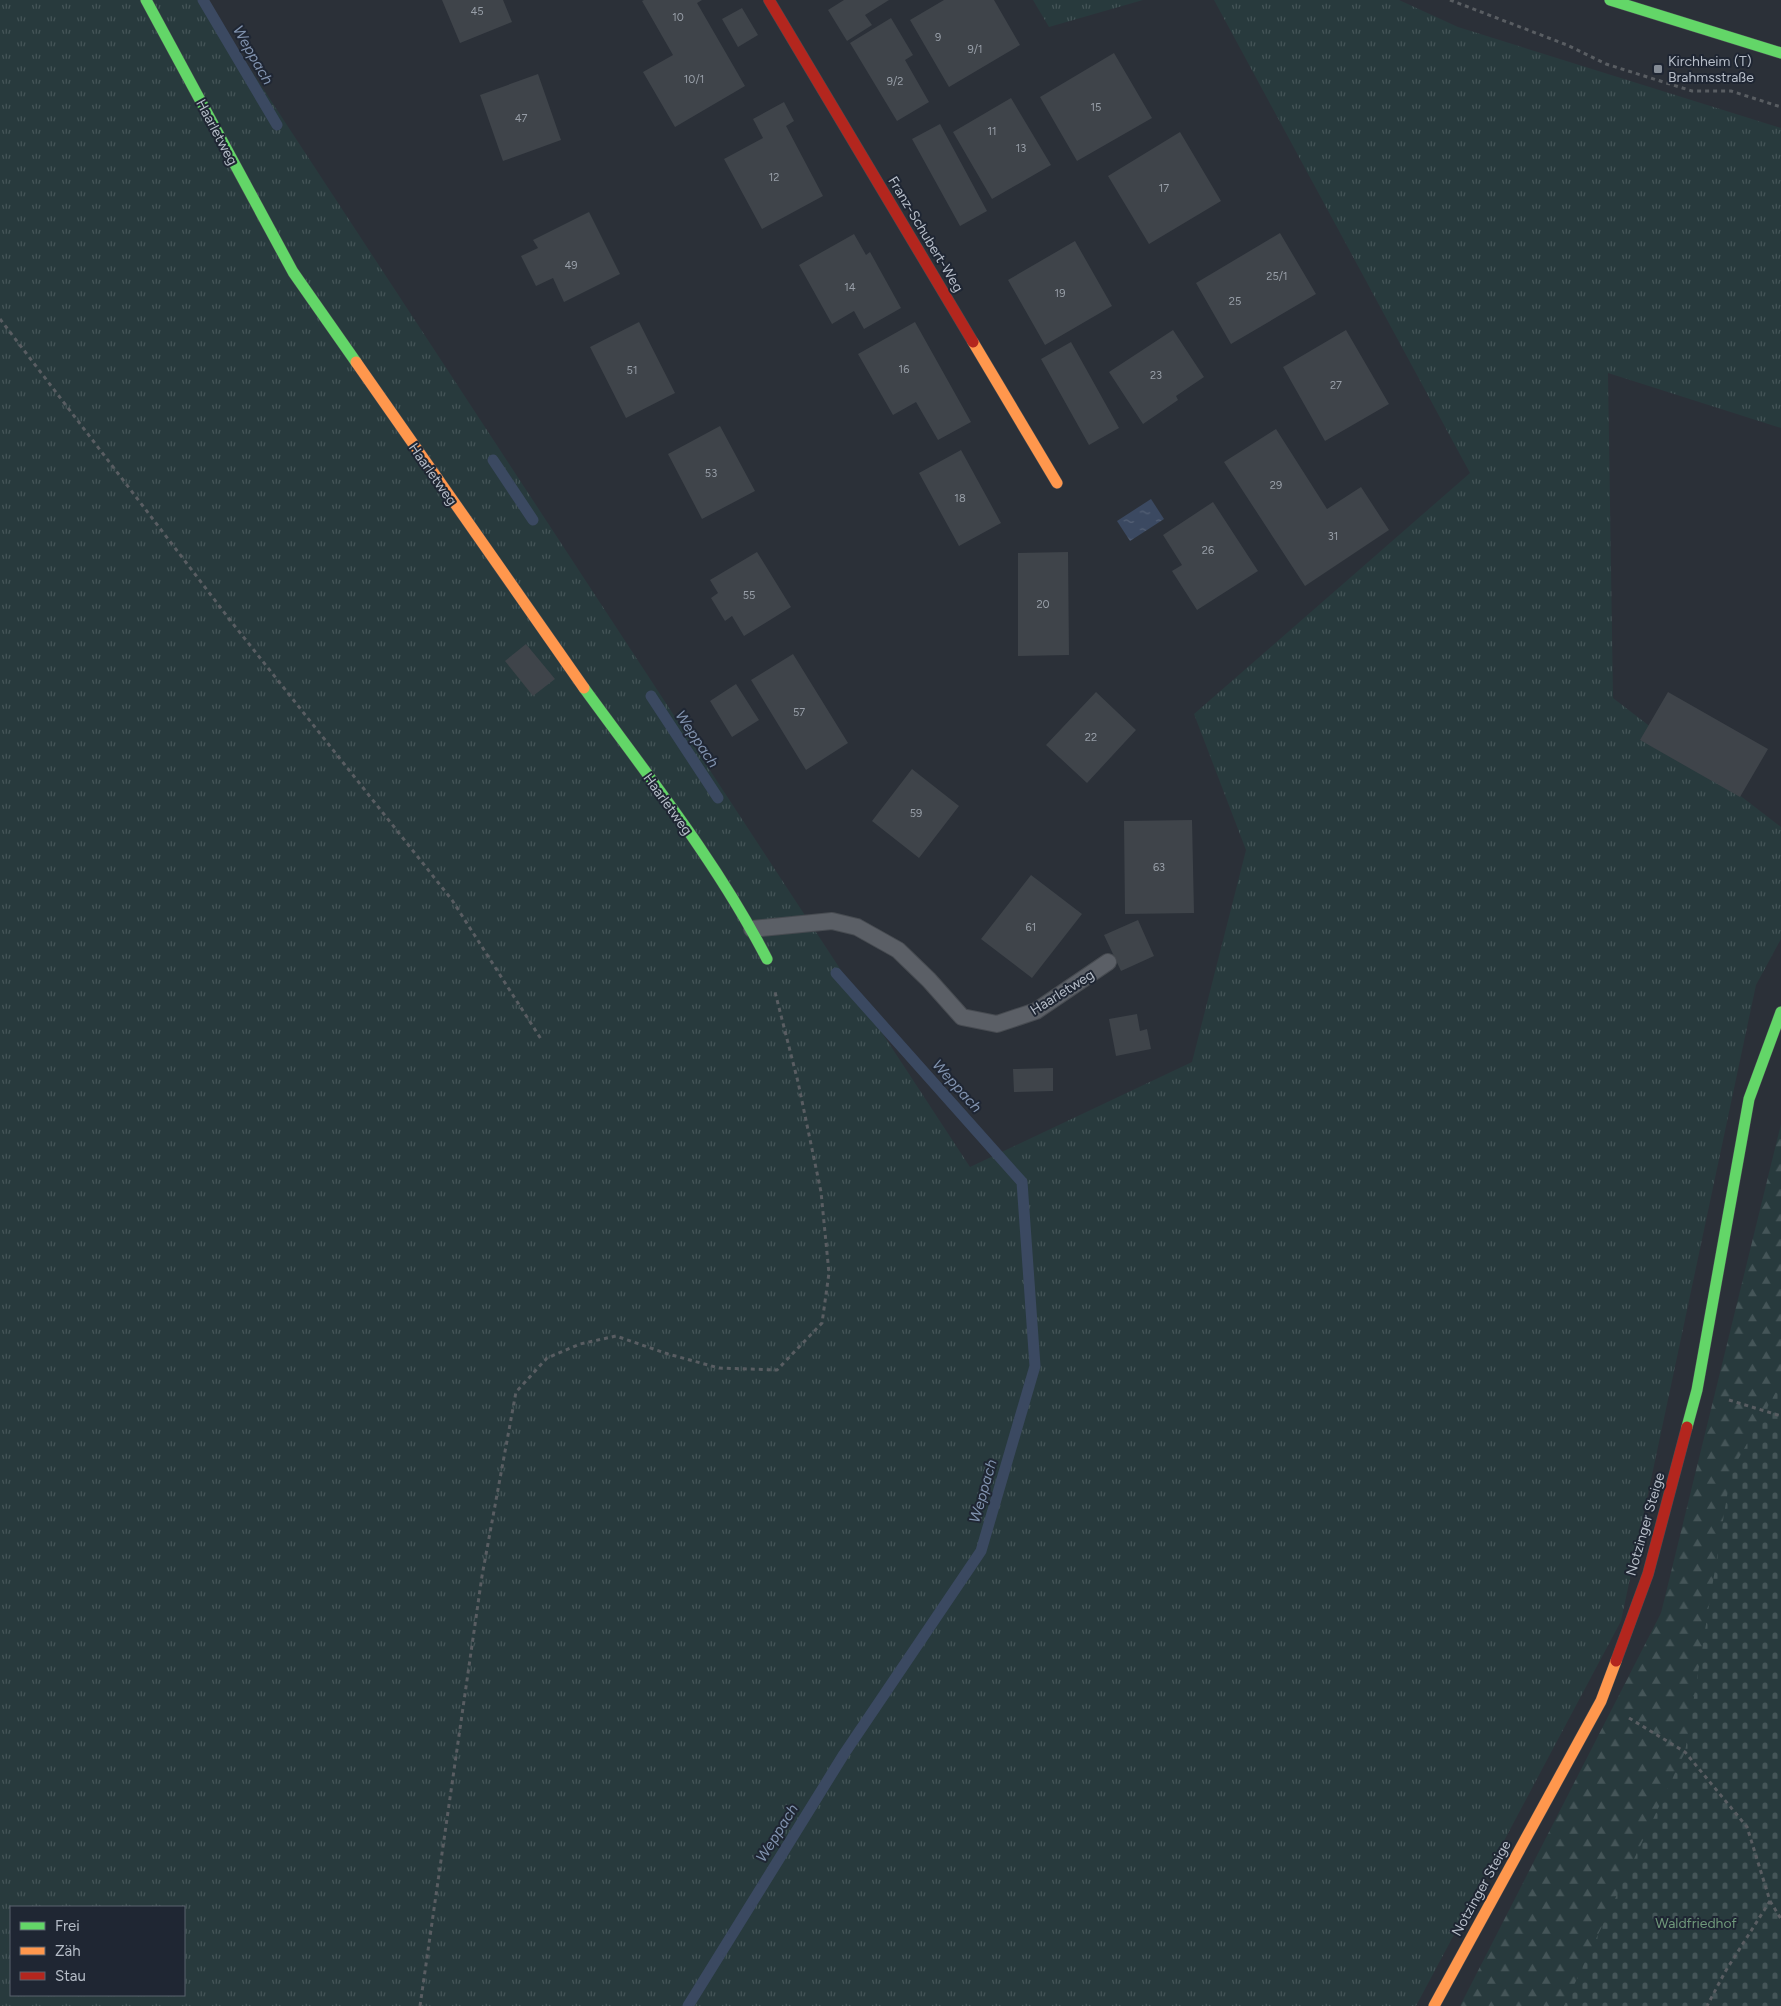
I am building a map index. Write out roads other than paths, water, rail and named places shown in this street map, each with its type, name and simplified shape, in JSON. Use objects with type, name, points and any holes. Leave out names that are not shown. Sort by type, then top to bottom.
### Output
[{"type":"street","name":"Haarletweg","points":[[146,0],[293,272],[547,636],[712,864],[752,929],[767,959]]},
{"type":"street","name":"Franz-Schubert-Weg","points":[[769,0],[1057,483]]},
{"type":"street","points":[[1610,0],[1781,53]]},
{"type":"street","name":"Notzinger Steige","points":[[1434,2006],[1601,1701],[1648,1574],[1697,1390],[1749,1099],[1781,1012]]},
{"type":"lane","name":"Haarletweg","points":[[752,929],[832,920],[857,927],[898,950],[929,980],[962,1017],[997,1024],[1036,1011],[1108,962]]},
{"type":"water","points":[[1151,499],[1164,519],[1130,541],[1117,521]]},
{"type":"waterway","name":"Weppach","points":[[203,0],[277,125]]},
{"type":"waterway","name":"Weppach","points":[[493,460],[533,520]]},
{"type":"waterway","name":"Weppach","points":[[651,696],[718,798]]},
{"type":"waterway","name":"Weppach","points":[[688,2006],[844,1754],[981,1551],[1035,1366],[1022,1182],[836,973]]},
{"type":"place","name":"Kirchheim (T) Brahmsstraße","points":[[1658,69]]},
{"type":"park label","name":"Waldfriedhof","points":[[1696,1923]]}]
